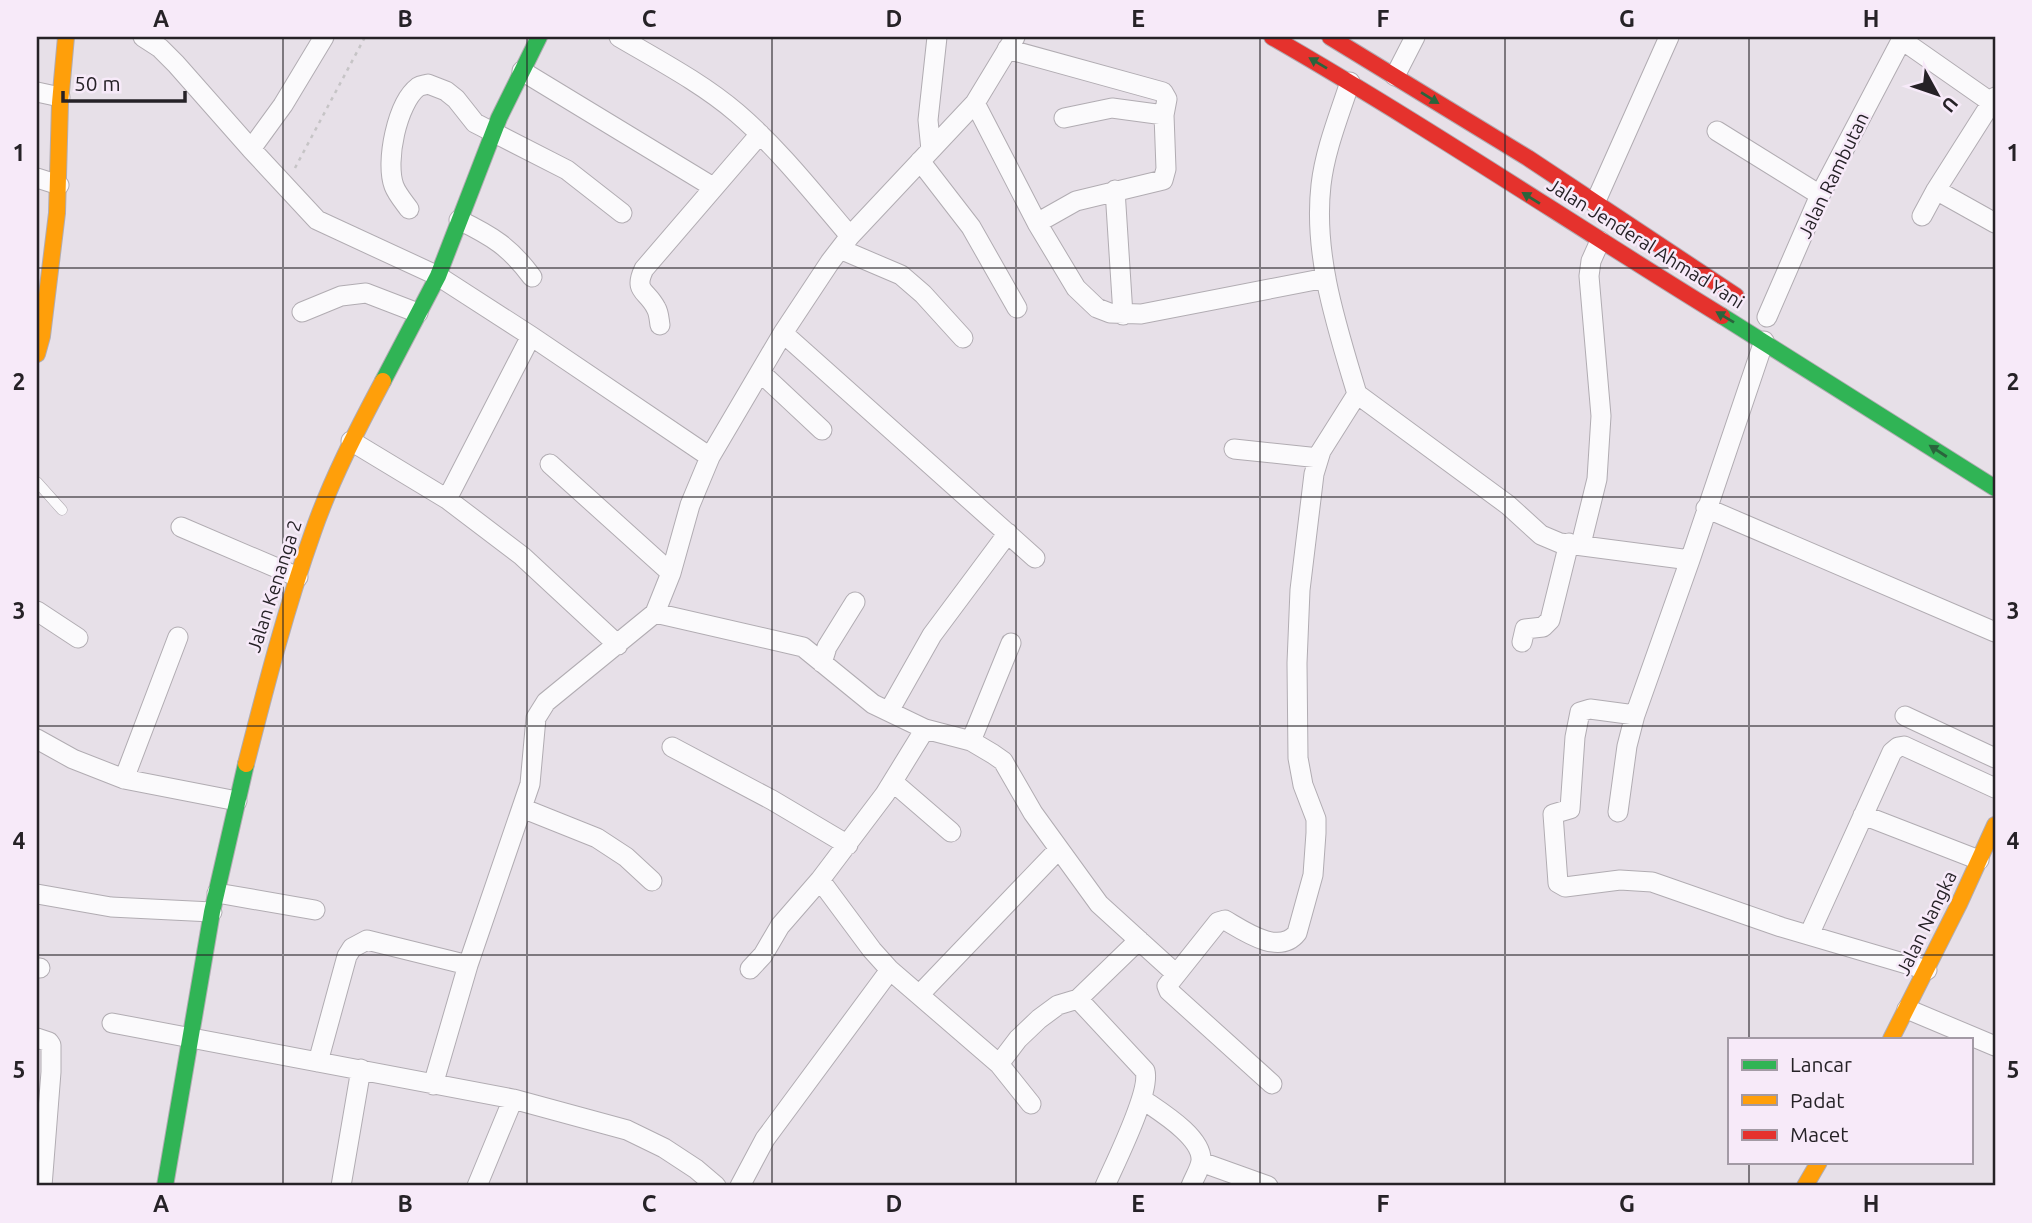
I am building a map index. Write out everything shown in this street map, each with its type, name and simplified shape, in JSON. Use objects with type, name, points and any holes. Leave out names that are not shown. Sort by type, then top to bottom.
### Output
[{"type":"main road","points":[[37,354],[42,336],[41,302],[58,185],[60,97],[66,37]]},
{"type":"main road","name":"Jalan Jenderal Ahmad Yani","points":[[1272,37],[1350,82],[1600,242],[1764,341],[1995,488]]},
{"type":"main road","name":"Jalan Jenderal Ahmad Yani","points":[[1330,37],[1528,158],[1762,313]]},
{"type":"main road","name":"Jalan Kenanga 2","points":[[165,1186],[215,902],[237,801],[272,662],[313,531],[351,441],[438,276],[493,134],[523,71],[534,38]]},
{"type":"main road","name":"Jalan Nangka","points":[[1892,1038],[1927,970],[1995,825]]},
{"type":"main road","points":[[1805,1186],[1818,1164]]},
{"type":"street","points":[[143,37],[164,42],[251,149],[317,220],[438,276],[710,457]]},
{"type":"street","points":[[251,149],[283,106],[324,37]]},
{"type":"street","points":[[619,37],[736,111],[760,134],[845,242],[901,275],[923,294],[963,338]]},
{"type":"street","points":[[937,37],[925,156],[971,227],[1017,308]]},
{"type":"street","points":[[1395,76],[1415,37]]},
{"type":"street","points":[[1595,203],[1669,37]]},
{"type":"street","points":[[1903,38],[1994,102],[1922,216]]},
{"type":"street","name":"Jalan Rambutan","points":[[1762,313],[1820,195],[1903,38]]},
{"type":"street","points":[[433,1085],[468,965],[532,775],[532,737],[536,718],[546,702],[654,613],[671,573],[690,505],[710,457],[783,333],[845,242],[975,103],[1011,43],[1163,92],[1167,99],[1164,115],[1165,177],[1158,182],[1069,203],[1037,223]]},
{"type":"street","points":[[523,71],[713,187]]},
{"type":"street","points":[[1350,82],[1327,154],[1321,183],[1318,224],[1333,314],[1357,394],[1508,505],[1541,535],[1560,543],[1690,560]]},
{"type":"street","points":[[409,209],[394,187],[390,167],[392,139],[408,101],[418,87],[428,83],[446,91],[475,123],[567,170],[622,214]]},
{"type":"street","points":[[37,92],[60,97]]},
{"type":"street","points":[[975,103],[1037,223],[1085,299],[1097,308],[1123,315],[1141,314],[1326,278]]},
{"type":"street","points":[[1064,118],[1112,108],[1164,115]]},
{"type":"street","points":[[1717,131],[1820,195]]},
{"type":"street","points":[[660,325],[658,311],[639,288],[638,281],[644,270],[760,134]]},
{"type":"street","points":[[37,178],[58,185]]},
{"type":"street","points":[[1115,190],[1123,315]]},
{"type":"street","points":[[1936,190],[1995,223]]},
{"type":"street","points":[[459,220],[492,236],[532,277]]},
{"type":"street","points":[[1522,642],[1525,629],[1543,627],[1550,620],[1597,479],[1601,405],[1588,276],[1591,261],[1600,242]]},
{"type":"street","points":[[302,312],[341,296],[366,293],[418,313]]},
{"type":"street","points":[[783,333],[1035,558]]},
{"type":"street","points":[[447,499],[531,336]]},
{"type":"street","points":[[1618,812],[1633,721],[1764,341]]},
{"type":"street","points":[[761,372],[822,430]]},
{"type":"street","points":[[1272,1084],[1169,991],[1168,982],[1218,922],[1225,920],[1265,940],[1285,942],[1297,933],[1312,875],[1316,820],[1303,785],[1298,758],[1297,663],[1300,590],[1314,474],[1330,434],[1357,394]]},
{"type":"street","points":[[351,441],[447,499],[522,556],[618,645]]},
{"type":"street","points":[[1234,449],[1319,458]]},
{"type":"street","points":[[550,464],[671,573]]},
{"type":"street","points":[[1706,508],[1995,632]]},
{"type":"street","points":[[181,527],[299,577]]},
{"type":"street","points":[[889,711],[932,635],[1008,533]]},
{"type":"street","points":[[822,663],[827,648],[855,602]]},
{"type":"street","points":[[37,611],[78,638]]},
{"type":"street","points":[[654,613],[803,647],[861,696],[925,729],[971,741],[1003,761],[1058,850],[1100,904],[1175,973]]},
{"type":"street","points":[[124,779],[178,637]]},
{"type":"street","points":[[971,741],[1011,643]]},
{"type":"street","points":[[1633,721],[1590,709],[1580,712],[1575,737],[1570,809],[1553,814],[1558,883],[1565,887],[1620,880],[1652,882],[1809,935],[1927,970]]},
{"type":"street","points":[[1905,716],[1995,758]]},
{"type":"street","points":[[750,969],[780,926],[848,845],[893,782],[925,729]]},
{"type":"street","points":[[37,739],[73,759],[124,779],[237,801]]},
{"type":"street","points":[[1809,935],[1892,752],[1898,747],[1903,746],[1995,788]]},
{"type":"street","points":[[673,747],[772,800],[848,845]]},
{"type":"street","points":[[893,782],[951,832]]},
{"type":"street","points":[[522,808],[597,838],[626,857],[652,881]]},
{"type":"street","points":[[1863,815],[1979,860]]},
{"type":"street","points":[[920,994],[1058,850]]},
{"type":"street","points":[[820,880],[890,970],[999,1064],[1031,1104]]},
{"type":"street","points":[[37,894],[111,907],[215,902],[315,910]]},
{"type":"street","points":[[318,1062],[347,956],[359,943],[367,940],[468,965]]},
{"type":"street","points":[[999,1064],[1018,1039],[1039,1019],[1059,1005],[1078,999],[1139,940]]},
{"type":"street","points":[[740,1186],[765,1139],[890,970]]},
{"type":"street","points":[[1078,999],[1145,1071],[1146,1082],[1142,1098],[1105,1186]]},
{"type":"street","points":[[1907,1009],[1995,1046]]},
{"type":"street","points":[[112,1023],[513,1100],[627,1130],[664,1148],[716,1186]]},
{"type":"street","points":[[37,1038],[51,1045],[42,1186]]},
{"type":"street","points":[[341,1186],[361,1069]]},
{"type":"street","points":[[1142,1098],[1189,1135],[1200,1153],[1201,1162],[1191,1186]]},
{"type":"street","points":[[477,1186],[513,1100]]},
{"type":"street","points":[[1201,1162],[1268,1186]]},
{"type":"lane","points":[[37,482],[62,510]]},
{"type":"path","points":[[285,187],[365,37]]},
{"type":"traffic: fast","points":[[383,381],[438,276],[499,118],[539,37]]},
{"type":"traffic: fast","points":[[1722,316],[1995,488]]},
{"type":"traffic: fast","points":[[165,1186],[212,912],[246,764]]},
{"type":"traffic: slow","points":[[37,354],[42,336],[57,213],[60,103],[66,37]]},
{"type":"traffic: slow","points":[[246,764],[285,618],[313,532],[336,474],[383,381]]},
{"type":"traffic: slow","points":[[1892,1038],[1959,904],[1995,825]]},
{"type":"traffic: slow","points":[[1805,1186],[1818,1164]]},
{"type":"traffic: jam","points":[[1272,37],[1386,105],[1722,316]]},
{"type":"traffic: jam","points":[[1330,37],[1528,158],[1736,296]]}]
